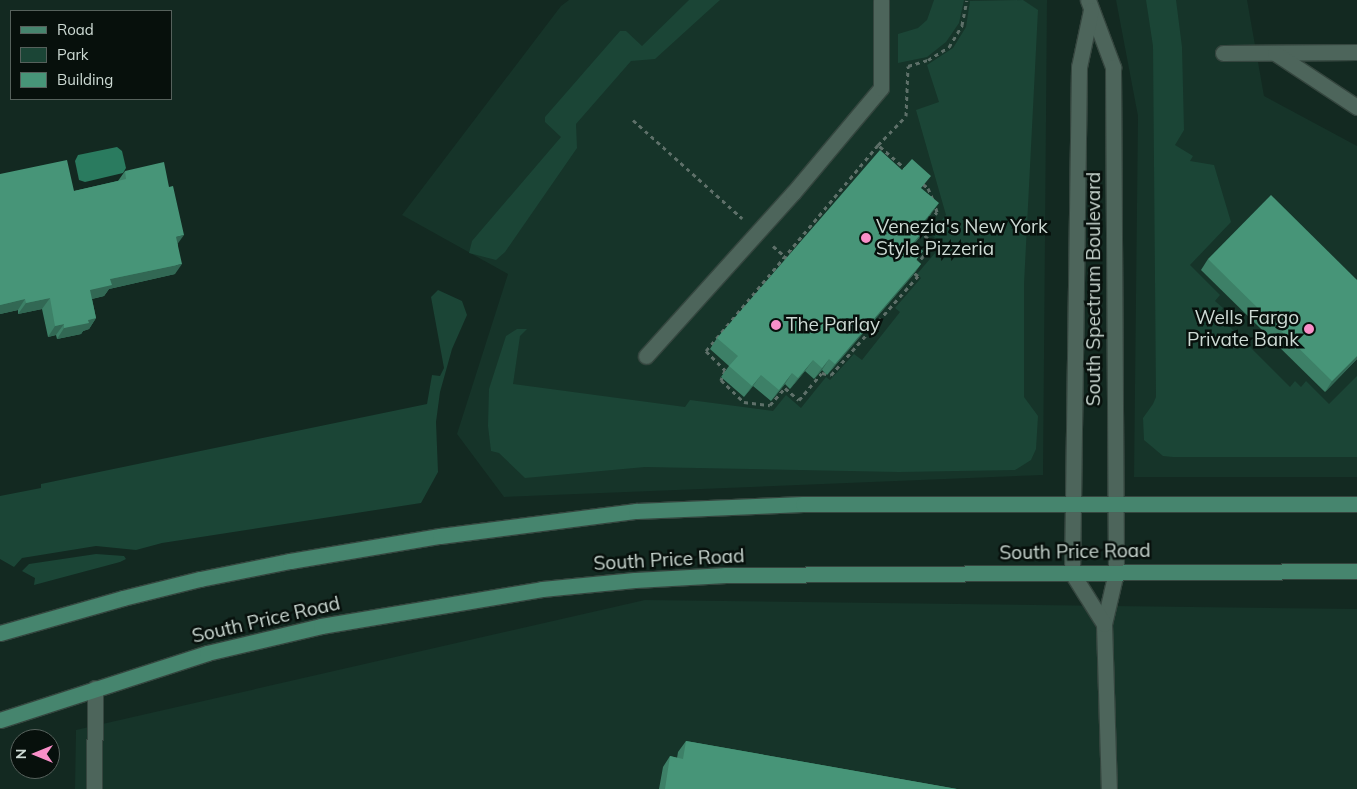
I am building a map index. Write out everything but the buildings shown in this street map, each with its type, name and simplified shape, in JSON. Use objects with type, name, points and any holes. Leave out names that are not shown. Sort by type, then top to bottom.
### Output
[{"type":"main road","points":[[0,633],[123,598],[200,579],[431,538],[636,511],[773,505],[1357,504]]},
{"type":"main road","name":"South Price Road","points":[[0,720],[207,653],[321,626],[542,589],[635,580],[726,575],[1357,571]]},
{"type":"street","points":[[646,356],[757,232],[881,88],[881,0]]},
{"type":"street","name":"South Spectrum Boulevard","points":[[1072,573],[1079,67],[1090,5]]},
{"type":"street","name":"South Spectrum Boulevard","points":[[1090,5],[1113,67],[1116,572],[1104,624],[1109,789]]},
{"type":"street","points":[[1223,53],[1357,52]]},
{"type":"street","points":[[1275,53],[1357,107]]},
{"type":"street","points":[[1072,573],[1104,624]]},
{"type":"street","points":[[94,789],[96,688]]},
{"type":"path","points":[[921,182],[928,188],[937,212],[920,231],[933,244],[912,270],[918,276],[831,375],[822,373],[799,400],[785,388],[770,405],[744,402],[721,380],[725,370],[706,352],[878,145],[906,116],[908,66],[928,60],[949,47],[962,25],[967,0]]},
{"type":"path","points":[[633,120],[793,262]]},
{"type":"path","points":[[878,145],[914,176]]},
{"type":"path","points":[[866,321],[873,327]]},
{"type":"shaded area","points":[[569,0],[1047,0],[1043,475],[504,497],[457,434],[508,274],[402,215],[561,6]]},
{"type":"shaded area","points":[[1116,0],[1247,0],[1264,96],[1357,146],[1357,477],[1134,477],[1138,116]]},
{"type":"shaded area","points":[[117,147],[122,151],[126,168],[123,173],[85,182],[79,180],[75,161],[78,155]]},
{"type":"shaded area","points":[[645,600],[1357,609],[1357,789],[75,789],[76,730]]},
{"type":"green space","points":[[689,0],[720,0],[655,59],[631,61],[576,124],[577,148],[505,252],[496,260],[469,253],[472,241],[561,137],[545,122],[545,117],[620,31],[626,31],[642,46]]},
{"type":"green space","points":[[934,0],[964,0],[959,23],[946,42],[927,57],[898,63],[898,34],[918,28],[927,20]]},
{"type":"green space","points":[[1023,0],[1038,10],[1024,284],[1024,397],[1038,416],[1036,449],[1031,460],[1015,470],[899,472],[645,467],[525,478],[499,453],[491,451],[488,426],[489,389],[506,336],[517,329],[527,329],[520,336],[513,384],[685,407],[690,400],[773,411],[786,395],[801,408],[826,377],[830,380],[854,354],[862,360],[900,312],[895,308],[921,278],[917,274],[942,245],[930,233],[946,215],[916,110],[939,102],[927,65],[953,48],[966,27],[970,1]]},
{"type":"green space","points":[[1146,0],[1176,0],[1182,47],[1184,130],[1175,145],[1193,156],[1190,161],[1214,165],[1231,222],[1190,265],[1220,295],[1215,301],[1223,308],[1218,315],[1290,387],[1295,381],[1301,387],[1306,381],[1329,404],[1357,376],[1357,457],[1173,457],[1163,456],[1144,440],[1143,418],[1156,397],[1153,46]]},
{"type":"green space","points":[[438,290],[462,301],[467,315],[452,349],[440,392],[436,422],[438,472],[421,503],[162,543],[136,550],[96,546],[22,558],[14,567],[0,559],[0,496],[41,488],[41,484],[427,404],[432,375],[440,376],[444,368],[431,297]]},
{"type":"green space","points":[[96,554],[124,556],[126,559],[34,585],[35,578],[22,571],[29,564]]},
{"type":"place","name":"Venezia's New York Style Pizzeria","points":[[866,238]]},
{"type":"place","name":"The Parlay","points":[[776,325]]},
{"type":"place","name":"Wells Fargo Private Bank","points":[[1309,329]]}]
